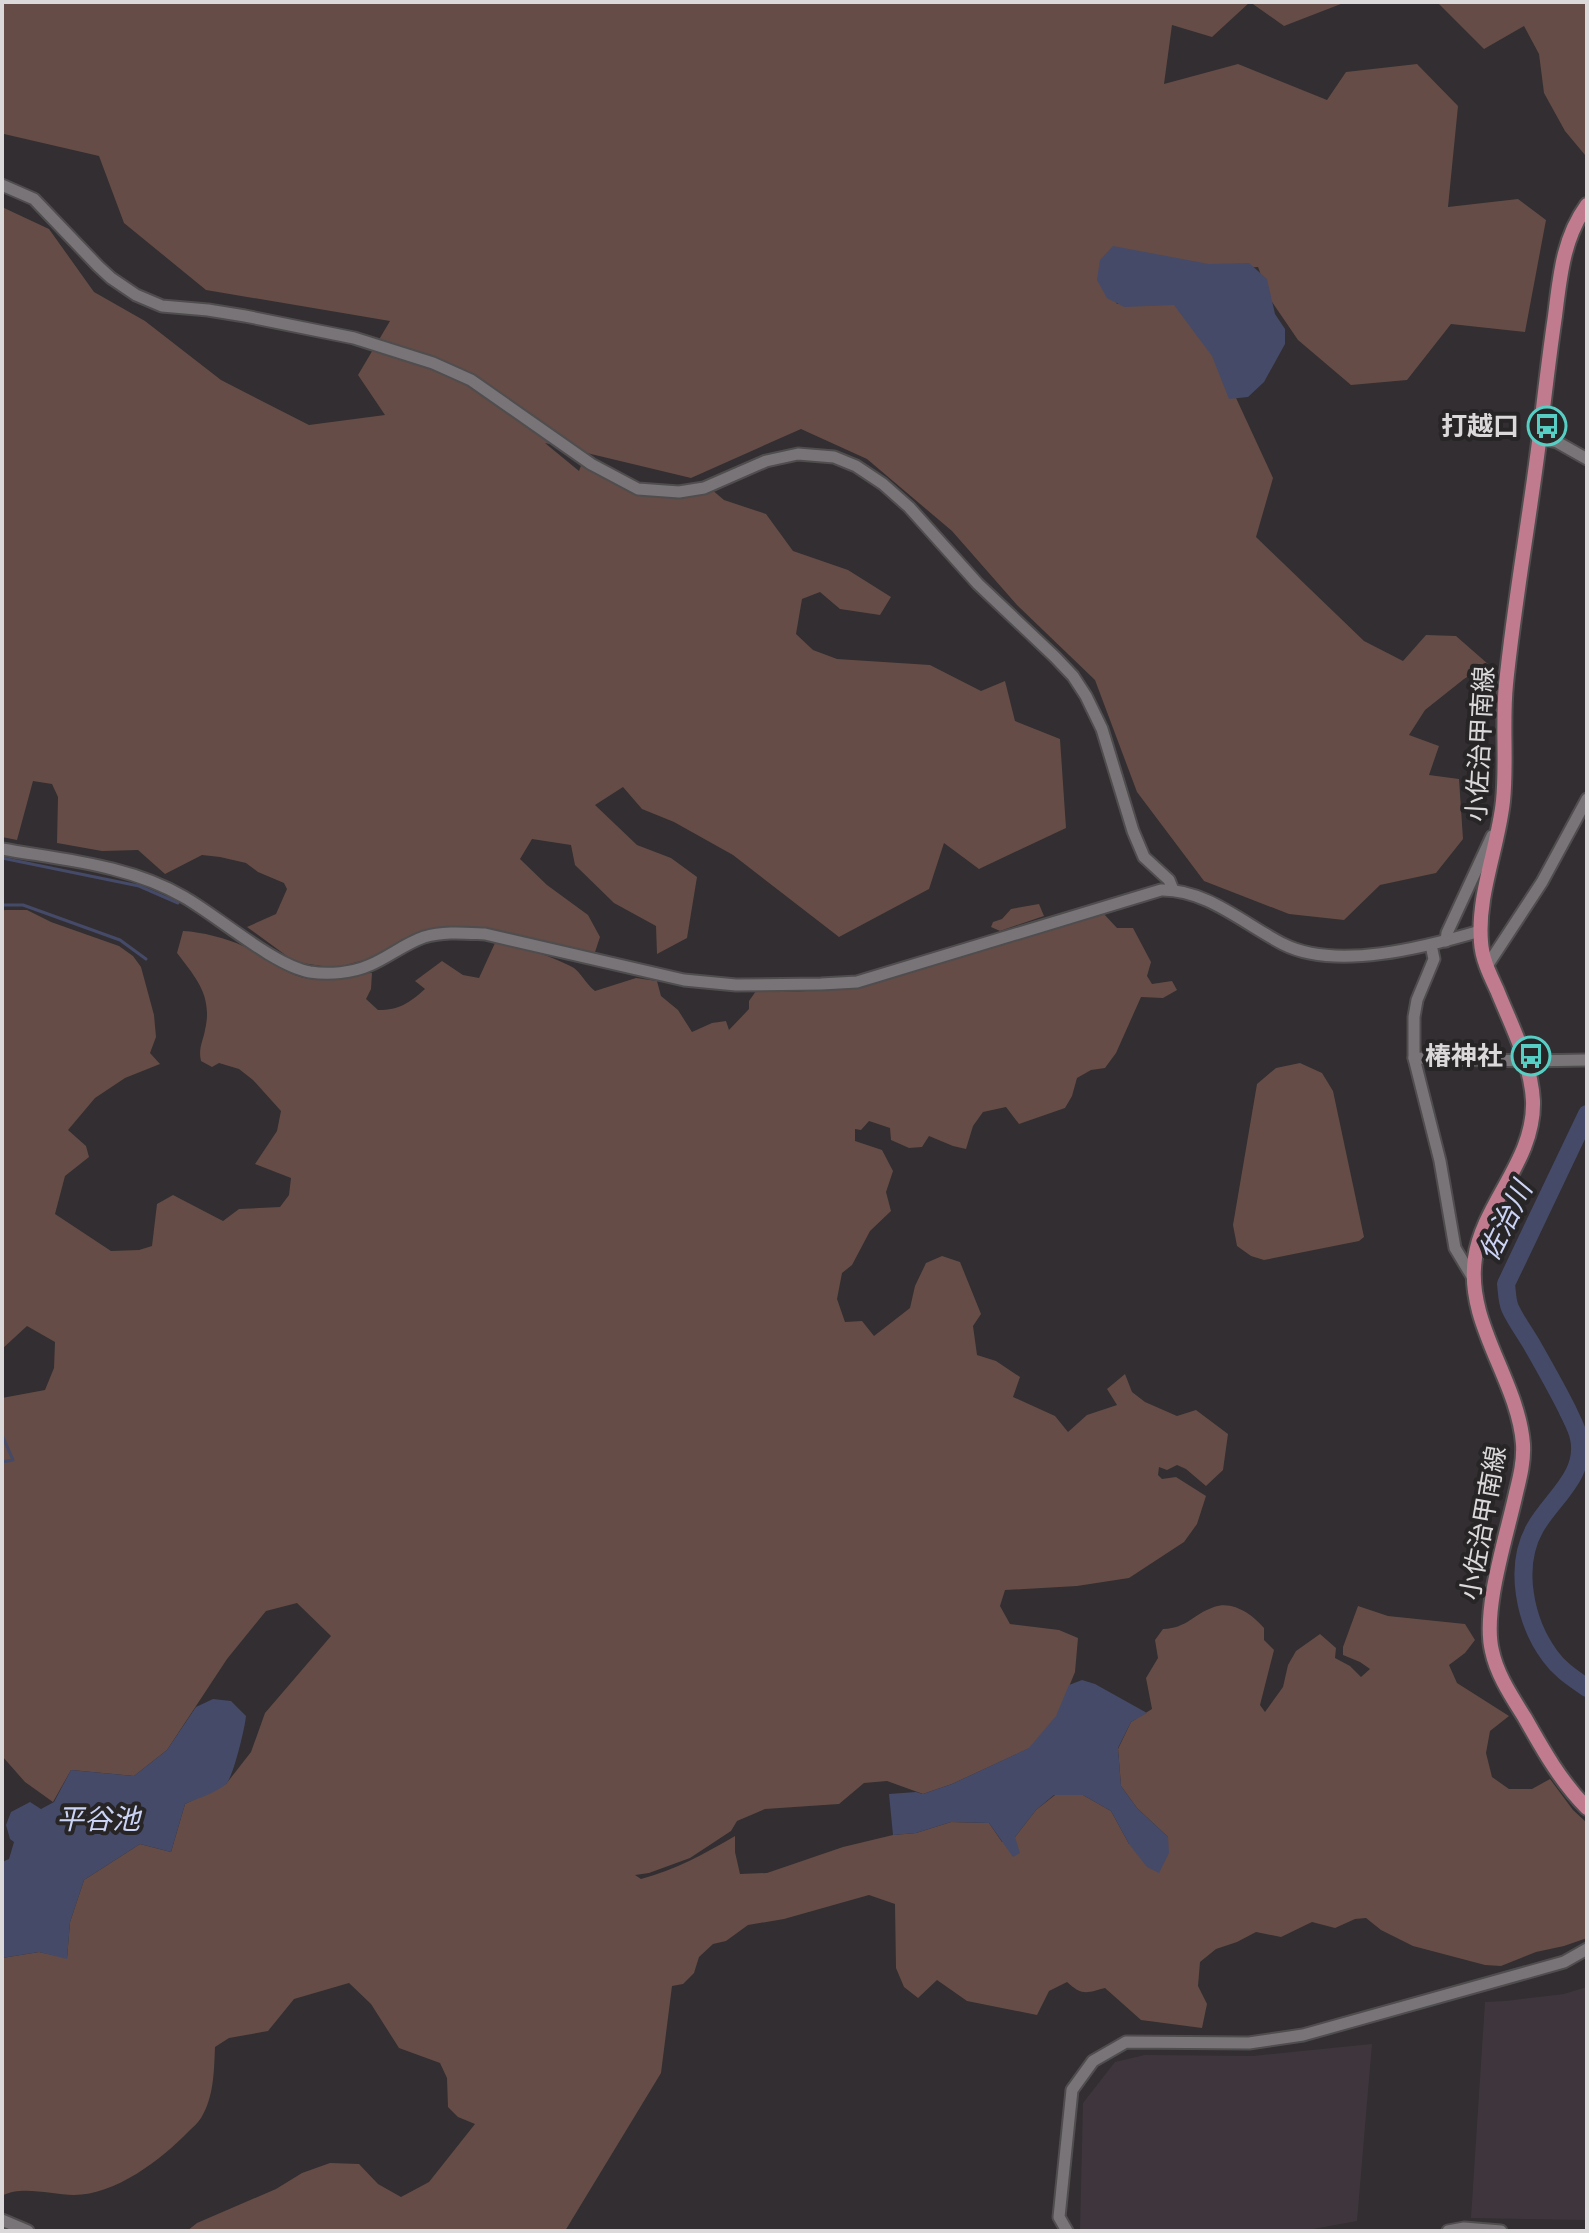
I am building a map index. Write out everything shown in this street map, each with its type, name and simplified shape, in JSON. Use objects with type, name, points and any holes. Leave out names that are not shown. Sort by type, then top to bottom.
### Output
[{"type":"main road","name":"小佐治甲南線","points":[[1587,205],[1574,222],[1562,260],[1505,691],[1504,795],[1480,913],[1481,948],[1526,1061],[1533,1103],[1519,1159],[1485,1225],[1475,1253],[1473,1278],[1480,1310],[1517,1414],[1523,1441],[1523,1465],[1491,1602],[1489,1635],[1492,1651],[1501,1677],[1537,1740],[1567,1788],[1587,1808]]},
{"type":"street","points":[[2,185],[34,199],[98,266],[136,295],[162,306],[245,316],[354,338],[433,363],[471,380],[591,464],[638,489],[679,492],[704,488],[766,461],[798,454],[834,457],[856,466],[909,507],[978,584],[1073,676],[1102,729],[1144,857],[1169,880],[1173,890]]},
{"type":"street","points":[[1540,438],[1557,442],[1587,459]]},
{"type":"street","points":[[1487,966],[1542,882],[1587,799]]},
{"type":"street","points":[[1446,941],[1494,831],[1499,831]]},
{"type":"street","points":[[2,849],[80,861],[156,882],[285,963],[309,972],[349,971],[370,965],[426,937],[464,933],[485,934],[684,980],[736,985],[857,982],[1161,890],[1200,897],[1284,945],[1319,955],[1370,954],[1431,945],[1480,931]]},
{"type":"street","points":[[1431,945],[1434,959],[1417,1000],[1414,1017],[1414,1058],[1440,1161],[1455,1248],[1473,1278]]},
{"type":"street","points":[[1414,1058],[1583,1060]]},
{"type":"street","points":[[1067,2231],[1059,2217],[1072,2090],[1093,2061],[1126,2042],[1249,2043],[1303,2035],[1564,1962],[1587,1949]]},
{"type":"street","points":[[2,2220],[28,2231]]},
{"type":"street","points":[[1448,2231],[1464,2228],[1501,2231]]},
{"type":"shaded area","points":[[2,2],[1250,2],[1212,37],[1172,25],[1164,84],[1238,64],[1327,100],[1346,72],[1417,64],[1458,106],[1448,207],[1518,199],[1546,220],[1525,332],[1451,324],[1407,380],[1351,385],[1298,340],[1270,299],[1258,267],[1100,277],[1117,304],[1175,296],[1212,346],[1273,478],[1256,537],[1364,641],[1403,661],[1426,635],[1456,636],[1488,664],[1425,710],[1409,735],[1439,746],[1429,775],[1459,779],[1463,839],[1436,873],[1380,885],[1344,920],[1289,914],[1204,881],[1137,792],[1095,680],[1017,605],[952,531],[867,459],[801,429],[691,478],[545,443],[579,471],[582,463],[634,492],[711,489],[724,500],[766,514],[793,551],[848,570],[891,597],[880,615],[840,609],[820,592],[802,599],[796,634],[813,650],[837,659],[930,665],[981,691],[1005,681],[1015,721],[1060,739],[1066,828],[979,869],[944,843],[929,889],[839,937],[733,855],[674,822],[642,809],[623,787],[595,805],[637,845],[671,858],[697,877],[687,938],[657,954],[656,926],[614,903],[575,865],[571,845],[532,839],[520,859],[547,885],[588,915],[600,937],[594,955],[473,927],[431,929],[401,940],[379,956],[335,968],[295,962],[247,927],[276,914],[287,889],[284,883],[246,863],[202,855],[165,874],[138,850],[102,851],[57,843],[58,797],[52,784],[33,781],[17,840],[2,837],[2,207],[49,229],[94,292],[145,321],[221,380],[309,425],[385,415],[358,375],[390,321],[206,290],[124,223],[99,156],[4,134],[2,137]]},
{"type":"shaded area","points":[[1250,2],[1346,2],[1284,26]]},
{"type":"shaded area","points":[[1437,2],[1587,2],[1585,155],[1565,131],[1544,93],[1539,54],[1524,26],[1484,49]]},
{"type":"shaded area","points":[[1039,904],[1044,916],[1000,931],[991,927],[1011,909]]},
{"type":"shaded area","points":[[27,910],[51,922],[119,946],[133,956],[141,967],[154,1015],[156,1037],[150,1053],[160,1064],[125,1078],[95,1098],[68,1130],[86,1146],[89,1157],[65,1176],[55,1214],[111,1251],[152,1246],[157,1204],[173,1195],[223,1221],[239,1209],[280,1207],[289,1195],[291,1178],[255,1164],[277,1131],[281,1111],[239,1069],[219,1063],[212,1067],[201,1061],[207,1007],[201,988],[177,953],[183,931],[236,943],[283,970],[310,979],[372,973],[371,989],[366,999],[378,1010],[404,1005],[414,998],[425,989],[415,981],[442,961],[463,975],[479,978],[495,943],[512,945],[574,968],[595,991],[636,978],[657,981],[661,996],[678,1010],[692,1032],[712,1023],[726,1021],[729,1030],[749,1009],[749,1001],[756,991],[798,992],[859,984],[1103,913],[1117,928],[1133,928],[1151,962],[1147,976],[1152,984],[1172,981],[1177,990],[1163,998],[1141,997],[1116,1053],[1105,1068],[1091,1070],[1077,1078],[1065,1108],[1019,1124],[1006,1107],[983,1112],[973,1126],[966,1149],[929,1136],[922,1147],[909,1148],[891,1140],[890,1128],[869,1121],[861,1130],[855,1129],[855,1141],[882,1150],[893,1171],[886,1192],[891,1211],[870,1231],[852,1265],[842,1273],[837,1299],[845,1322],[862,1321],[874,1336],[910,1308],[915,1286],[926,1263],[942,1256],[960,1262],[981,1314],[973,1326],[977,1355],[996,1361],[1020,1377],[1013,1397],[1055,1416],[1068,1432],[1087,1415],[1117,1405],[1107,1389],[1125,1374],[1132,1392],[1145,1402],[1177,1416],[1196,1410],[1228,1434],[1223,1470],[1206,1486],[1177,1465],[1167,1470],[1159,1467],[1158,1475],[1162,1479],[1176,1477],[1206,1496],[1197,1524],[1184,1542],[1129,1578],[1077,1586],[1005,1590],[1000,1606],[1010,1624],[1059,1630],[1078,1638],[1075,1672],[1057,1716],[1030,1748],[923,1794],[887,1781],[864,1783],[839,1804],[765,1809],[737,1821],[731,1831],[690,1858],[635,1875],[641,1879],[666,1871],[735,1836],[740,1874],[767,1873],[843,1847],[916,1833],[951,1822],[989,1823],[1002,1842],[1015,1837],[1036,1810],[1055,1795],[1083,1795],[1111,1811],[1129,1844],[1168,1837],[1137,1808],[1121,1786],[1118,1749],[1131,1722],[1152,1709],[1146,1678],[1158,1658],[1155,1640],[1163,1629],[1179,1626],[1221,1605],[1235,1607],[1254,1618],[1264,1628],[1264,1640],[1274,1650],[1260,1705],[1265,1712],[1283,1687],[1288,1665],[1296,1651],[1320,1634],[1336,1648],[1335,1658],[1361,1677],[1370,1669],[1343,1655],[1358,1606],[1388,1616],[1465,1624],[1475,1640],[1465,1653],[1449,1665],[1457,1683],[1509,1716],[1490,1731],[1486,1753],[1492,1777],[1509,1789],[1532,1789],[1550,1779],[1587,1823],[1587,1938],[1536,1952],[1501,1966],[1485,1965],[1413,1946],[1381,1930],[1366,1918],[1355,1919],[1335,1928],[1312,1922],[1281,1937],[1256,1932],[1216,1949],[1200,1962],[1198,1986],[1207,2004],[1202,2028],[1141,2020],[1105,1988],[1085,1992],[1067,1982],[1049,1991],[1037,2015],[967,2001],[937,1980],[918,1998],[904,1987],[896,1968],[895,1904],[869,1895],[784,1919],[748,1925],[726,1941],[713,1944],[699,1957],[694,1973],[683,1984],[672,1986],[661,2073],[565,2231],[187,2231],[197,2223],[276,2189],[302,2173],[330,2163],[359,2164],[378,2184],[401,2197],[429,2182],[475,2124],[458,2117],[448,2107],[447,2078],[440,2063],[399,2048],[371,2004],[349,1983],[294,1999],[268,2031],[229,2038],[215,2047],[211,2093],[201,2118],[165,2153],[136,2174],[90,2193],[74,2195],[18,2191],[2,2196],[2,1958],[39,1952],[67,1958],[70,1922],[84,1880],[140,1844],[171,1852],[185,1804],[226,1784],[251,1752],[265,1713],[331,1636],[297,1603],[266,1611],[227,1659],[167,1750],[134,1776],[71,1770],[53,1802],[25,1782],[2,1756],[2,1398],[45,1390],[54,1368],[55,1342],[27,1326],[2,1349],[2,911]]},
{"type":"shaded area","points":[[1300,1063],[1322,1073],[1333,1091],[1364,1237],[1359,1241],[1264,1260],[1251,1256],[1237,1246],[1233,1225],[1257,1084],[1276,1068]]},
{"type":"shaded area","points":[[1587,1987],[1587,2220],[1471,2218],[1485,2002],[1564,1994]]},
{"type":"shaded area","points":[[1372,2044],[1357,2221],[1302,2231],[1080,2231],[1083,2103],[1115,2062],[1145,2055],[1253,2056]]},
{"type":"water","points":[[1113,246],[1209,264],[1249,263],[1267,279],[1275,314],[1285,329],[1285,344],[1264,382],[1248,397],[1229,399],[1212,356],[1174,305],[1124,307],[1107,298],[1097,280],[1100,260]]},
{"type":"water","points":[[1082,1680],[1147,1713],[1131,1722],[1118,1748],[1121,1786],[1137,1808],[1168,1837],[1169,1853],[1159,1873],[1147,1867],[1129,1844],[1111,1811],[1083,1795],[1054,1795],[1036,1810],[1015,1837],[1020,1853],[1013,1857],[989,1823],[951,1822],[916,1833],[893,1835],[889,1794],[923,1794],[1029,1748],[1056,1716],[1069,1685]]},
{"type":"water","name":"平谷池","points":[[213,1699],[231,1701],[246,1716],[238,1752],[226,1784],[185,1804],[171,1852],[140,1844],[84,1880],[70,1922],[67,1959],[39,1952],[2,1958],[2,1862],[9,1859],[14,1842],[6,1825],[11,1812],[30,1802],[41,1809],[54,1802],[71,1770],[134,1776],[167,1750],[196,1707]]},
{"type":"waterway","points":[[2,858],[139,886],[178,903]]},
{"type":"waterway","points":[[2,905],[23,905],[120,940],[146,959]]},
{"type":"waterway","name":"佐治川","points":[[1587,1114],[1506,1284],[1510,1308],[1567,1409],[1578,1434],[1580,1452],[1573,1476],[1542,1517],[1528,1543],[1523,1577],[1528,1611],[1550,1656],[1562,1670],[1587,1688]]},
{"type":"waterway","points":[[2,1435],[13,1460],[2,1462]]},
{"type":"place","name":"打越口","points":[[1547,426]]},
{"type":"place","name":"椿神社","points":[[1531,1056]]}]
